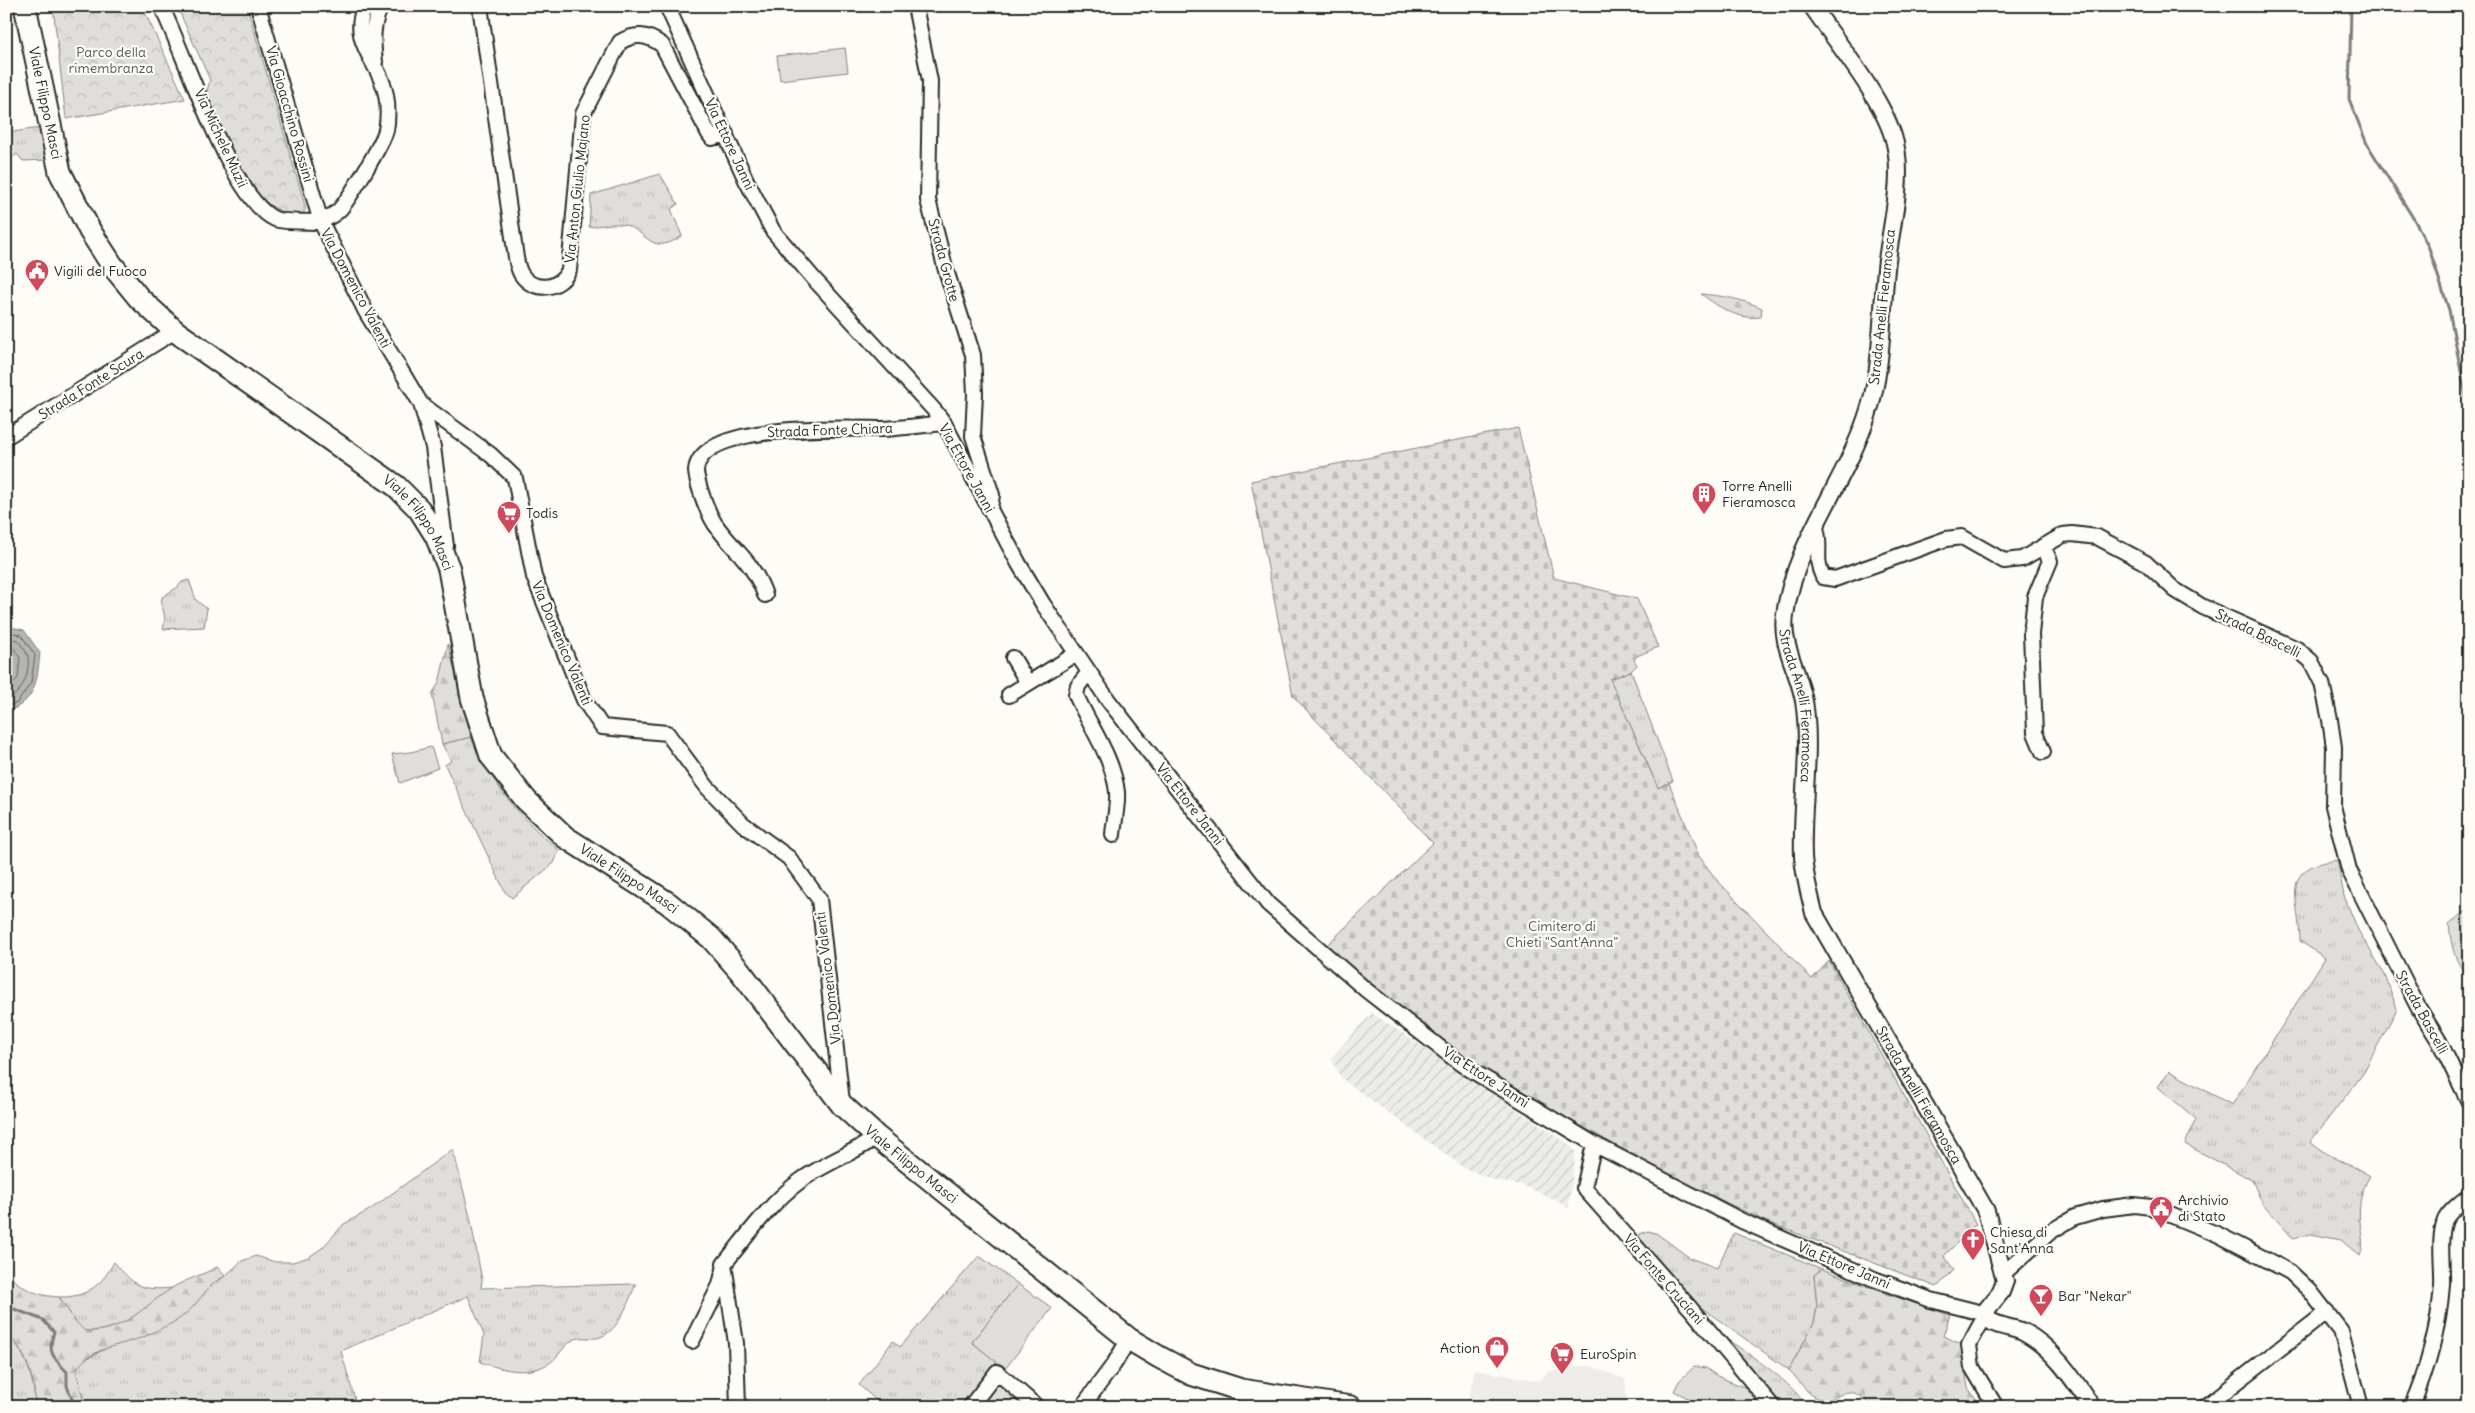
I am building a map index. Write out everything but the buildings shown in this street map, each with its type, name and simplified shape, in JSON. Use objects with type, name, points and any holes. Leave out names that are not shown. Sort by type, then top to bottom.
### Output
[{"type":"main road","name":"Viale Filippo Masci","points":[[25,6],[60,172],[90,231],[112,266],[139,298],[175,331],[396,486],[419,509],[436,536],[449,569],[472,698],[491,756],[526,800],[565,837],[668,902],[711,938],[740,971],[842,1105],[877,1137],[1129,1338],[1191,1374],[1223,1385],[1267,1395],[1351,1407]]},
{"type":"main road","name":"Viale Filippo Masci","points":[[39,6],[73,196]]},
{"type":"street","name":"Via Michele Muzii","points":[[161,6],[225,154],[248,195],[276,219],[321,222]]},
{"type":"street","name":"Via Gioacchino Rossini","points":[[258,6],[321,222]]},
{"type":"street","points":[[321,222],[339,210],[359,180],[386,130],[386,95],[363,43],[360,28],[360,17],[365,6]]},
{"type":"street","points":[[375,68],[374,30],[376,14],[382,6]]},
{"type":"street","name":"Via Anton Giulio Majano","points":[[480,6],[516,259],[522,275],[533,284],[556,285],[569,270],[583,114],[620,42],[631,36],[642,35],[653,38],[662,44],[709,134],[712,138],[726,134]]},
{"type":"street","name":"Via Ettore Janni","points":[[667,6],[759,206],[773,231],[814,280],[944,423],[1019,564],[1076,654],[1268,904],[1366,990],[1461,1064],[1594,1144],[1742,1220],[1874,1279],[1931,1300],[1986,1314]]},
{"type":"street","name":"Strada Grotte","points":[[915,6],[930,81],[928,200],[944,267],[973,355],[975,394],[973,436],[992,494],[990,509]]},
{"type":"street","name":"Strada Anelli Fieramosca","points":[[1812,6],[1884,111],[1894,138],[1899,165],[1886,268],[1878,356],[1870,406],[1846,465],[1815,525],[1796,568],[1785,615],[1784,636],[1803,691],[1806,708],[1808,748],[1803,858],[1814,913],[1986,1212],[2005,1277]]},
{"type":"street","name":"Via Domenico Valenti","points":[[321,222],[366,312],[421,404],[433,447],[449,569]]},
{"type":"street","name":"Strada Fonte Scura","points":[[6,437],[175,331]]},
{"type":"street","name":"Via Domenico Valenti","points":[[421,404],[491,455],[514,478],[534,578],[584,700],[602,727],[667,733],[707,787],[742,824],[789,858],[819,899],[842,1105]]},
{"type":"street","name":"Strada Fonte Chiara","points":[[765,595],[753,566],[720,530],[710,514],[696,471],[699,462],[705,455],[732,439],[780,430],[886,429],[944,423]]},
{"type":"street","name":"Strada Bascelli","points":[[1815,525],[1818,532],[1817,566],[1823,577],[1835,579],[1946,539],[1962,537],[2004,561],[2022,559],[2055,538],[2072,534],[2097,537],[2146,563],[2175,590],[2203,607],[2296,649],[2311,661],[2322,683],[2330,720],[2334,747],[2333,806],[2349,870],[2418,1006],[2444,1049],[2469,1102]]},
{"type":"street","points":[[2043,546],[2050,561],[2035,597],[2031,634],[2035,733],[2043,752]]},
{"type":"street","points":[[1009,695],[1076,654]]},
{"type":"street","points":[[1013,658],[1028,683]]},
{"type":"street","points":[[1089,672],[1078,686],[1076,696],[1107,758],[1112,773],[1117,793],[1113,835]]},
{"type":"street","points":[[692,1341],[720,1285],[724,1264],[748,1234],[798,1182],[826,1164],[854,1153],[877,1137]]},
{"type":"street","name":"Via Fonte Cruciani","points":[[1594,1144],[1584,1188],[1691,1309],[1773,1407]]},
{"type":"street","points":[[2412,1407],[2420,1388],[2434,1331],[2442,1286],[2442,1248],[2445,1220],[2469,1196]]},
{"type":"street","points":[[1996,1407],[1972,1368],[1969,1345],[1986,1314],[1987,1308],[2001,1292],[2005,1277],[2050,1232],[2076,1217],[2103,1209],[2134,1205],[2151,1207],[2219,1235],[2290,1272],[2310,1291],[2341,1331],[2361,1407]]},
{"type":"street","points":[[724,1264],[734,1314],[738,1407]]},
{"type":"street","points":[[2205,1407],[2327,1312]]},
{"type":"street","points":[[1986,1314],[1990,1321],[2024,1332],[2048,1350],[2092,1407]]},
{"type":"street","points":[[1082,1407],[1114,1364],[1129,1338]]},
{"type":"street","points":[[970,1407],[998,1372],[1037,1407]]},
{"type":"shaded area","points":[[1372,1013],[1567,1143],[1576,1152],[1568,1209],[1565,1205],[1522,1185],[1496,1181],[1464,1168],[1341,1078],[1331,1058]]},
{"type":"shaded area","points":[[1577,1366],[1590,1366],[1625,1379],[1627,1407],[1467,1407],[1475,1370],[1539,1381],[1548,1372]]},
{"type":"green space","name":"Parco della rimembranza","points":[[53,6],[142,6],[185,99],[66,119]]},
{"type":"green space","points":[[185,6],[247,6],[306,209],[300,216],[286,213],[271,206],[252,189],[242,173],[206,95],[210,80],[180,13]]},
{"type":"green space","points":[[845,48],[848,72],[780,80],[777,56]]},
{"type":"green space","points":[[40,128],[49,160],[23,161],[17,154],[6,163],[6,133]]},
{"type":"green space","points":[[660,174],[678,204],[671,209],[682,236],[671,242],[656,244],[633,228],[625,225],[612,224],[589,227],[591,195]]},
{"type":"green space","points":[[1701,294],[1733,298],[1755,305],[1762,308],[1761,317],[1744,316],[1729,312]]},
{"type":"green space","name":"Cimitero di Chieti \"Sant'Anna\"","points":[[1518,428],[1554,578],[1637,599],[1658,647],[1637,656],[1634,660],[1637,665],[1631,671],[1610,679],[1658,788],[1669,783],[1699,856],[1716,879],[1812,979],[1829,961],[1976,1224],[1944,1256],[1954,1270],[1937,1287],[1762,1220],[1656,1168],[1476,1067],[1401,1009],[1327,945],[1433,843],[1293,696],[1251,481]]},
{"type":"green space","points":[[189,580],[196,600],[207,609],[204,627],[163,629],[165,619],[162,597],[178,587],[182,582]]},
{"type":"green space","points":[[448,644],[471,737],[442,744],[432,694],[439,683]]},
{"type":"green space","points":[[1631,671],[1673,781],[1658,788],[1610,679]]},
{"type":"green space","points":[[471,737],[497,785],[519,812],[559,850],[554,863],[512,898],[505,892],[445,765],[451,761],[442,744]]},
{"type":"green space","points":[[431,747],[438,768],[400,783],[392,754]]},
{"type":"green space","points":[[2337,860],[2344,896],[2358,930],[2385,975],[2397,1009],[2362,1075],[2310,1142],[2370,1176],[2362,1192],[2360,1204],[2359,1216],[2362,1243],[2360,1256],[2341,1240],[2311,1234],[2293,1238],[2263,1205],[2252,1180],[2185,1144],[2196,1119],[2158,1087],[2169,1071],[2232,1105],[2325,958],[2300,941],[2296,898],[2296,887],[2299,877],[2306,870],[2318,864]]},
{"type":"green space","points":[[2469,908],[2469,977],[2460,966],[2452,946],[2449,924]]},
{"type":"green space","points":[[453,1149],[470,1217],[482,1280],[481,1288],[636,1284],[623,1313],[609,1332],[596,1338],[573,1340],[551,1362],[543,1367],[516,1371],[498,1367],[480,1362],[484,1335],[468,1296],[341,1351],[357,1407],[85,1407],[76,1370],[82,1361],[111,1346],[148,1335],[198,1300],[208,1287],[225,1276],[242,1261],[256,1256],[275,1262],[293,1262],[309,1257],[322,1248],[344,1224],[371,1209]]},
{"type":"green space","points":[[1648,1231],[1656,1233],[1690,1258],[1717,1268],[1734,1233],[1822,1269],[1814,1275],[1817,1307],[1814,1323],[1789,1370],[1692,1301],[1638,1240],[1640,1234]]},
{"type":"green space","points":[[979,1256],[1018,1284],[972,1342],[999,1364],[966,1407],[884,1407],[859,1385],[893,1341],[900,1347]]},
{"type":"green space","points":[[114,1262],[127,1277],[139,1285],[152,1289],[172,1288],[121,1324],[98,1331],[85,1331],[75,1321],[59,1297],[77,1295],[92,1288],[104,1277]]},
{"type":"green space","points":[[217,1267],[225,1276],[213,1284],[190,1310],[180,1318],[141,1338],[100,1351],[83,1362],[76,1370],[85,1407],[35,1407],[32,1377],[19,1348],[6,1334],[6,1272],[18,1283],[30,1290],[44,1295],[59,1297],[75,1321],[85,1331],[99,1331],[122,1323],[172,1288]]},
{"type":"green space","points":[[1822,1269],[1950,1315],[1943,1336],[1961,1344],[1968,1388],[1982,1407],[1917,1407],[1912,1402],[1889,1407],[1872,1407],[1854,1393],[1848,1392],[1826,1400],[1813,1396],[1789,1370],[1814,1323],[1817,1307],[1814,1275]]},
{"type":"green space","points":[[1018,1284],[1052,1308],[1005,1369],[972,1342]]},
{"type":"green space","points":[[6,1334],[19,1348],[28,1367],[34,1388],[35,1407],[11,1407],[6,1395]]},
{"type":"green space","points":[[1724,1337],[1780,1377],[1807,1407],[1777,1407],[1766,1386]]},
{"type":"green space","points":[[1694,1367],[1706,1368],[1717,1376],[1746,1388],[1764,1407],[1705,1407],[1674,1391],[1679,1381]]},
{"type":"green space","points":[[996,1378],[1027,1407],[975,1407]]},
{"type":"water","points":[[6,626],[24,630],[40,653],[36,681],[29,696],[16,708],[6,712]]},
{"type":"waterway","points":[[2351,6],[2349,99],[2367,144],[2415,221],[2429,248],[2449,310],[2469,412]]},
{"type":"waterway","points":[[6,1306],[43,1320],[54,1332],[51,1350],[67,1372],[67,1386],[75,1407]]},
{"type":"place","name":"Vigili del Fuoco","points":[[37,292]]},
{"type":"place","name":"Torre Anelli Fieramosca","points":[[1704,515]]},
{"type":"place","name":"Todis","points":[[509,534]]},
{"type":"place","name":"Archivio di Stato","points":[[2161,1229]]},
{"type":"place","name":"Chiesa di Sant'Anna","points":[[1973,1261]]},
{"type":"place","name":"Bar \"Nekar\"","points":[[2041,1317]]},
{"type":"place","name":"Action","points":[[1497,1369]]},
{"type":"place","name":"EuroSpin","points":[[1562,1375]]}]
